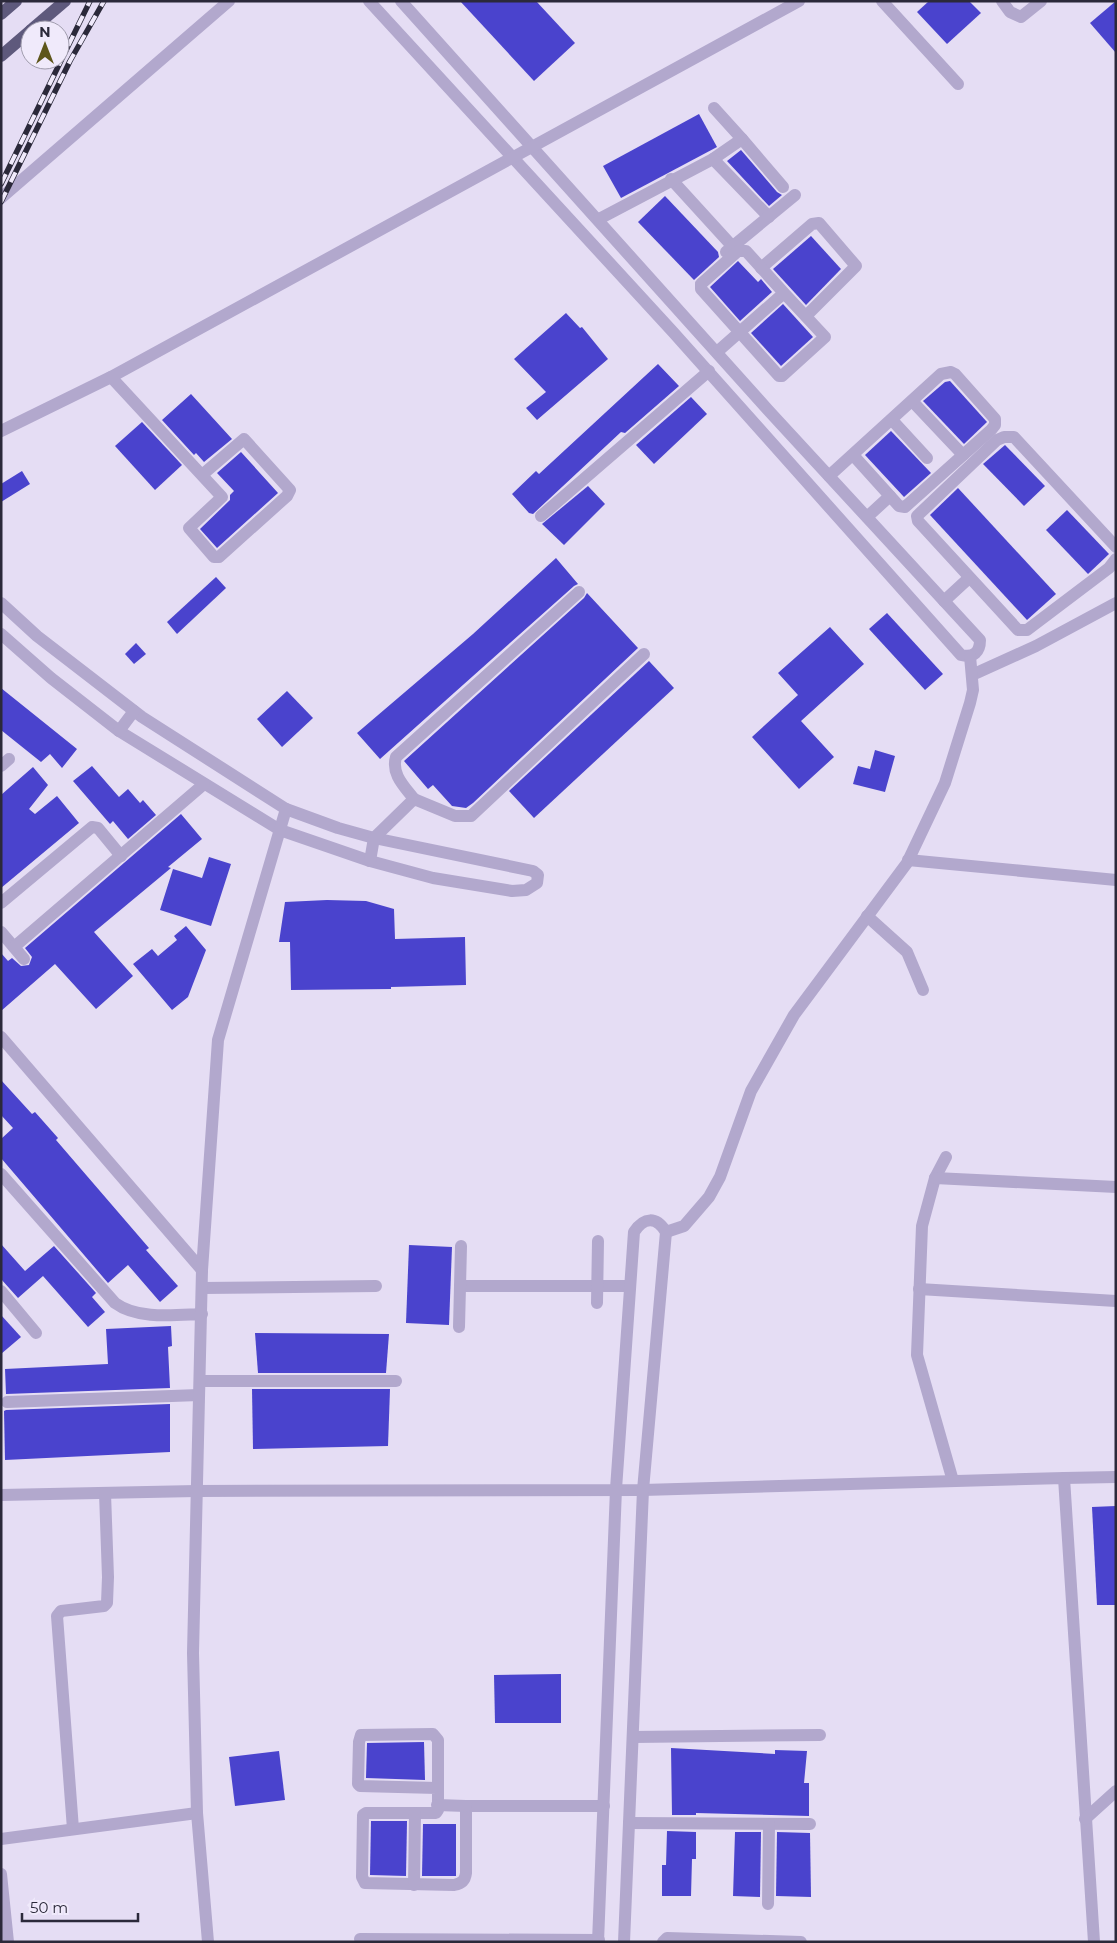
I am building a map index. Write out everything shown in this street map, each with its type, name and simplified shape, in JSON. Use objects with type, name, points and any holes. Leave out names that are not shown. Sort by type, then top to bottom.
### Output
[{"type":"main road","points":[[1,14],[16,1]]},
{"type":"main road","points":[[43,20],[65,1]]},
{"type":"main road","points":[[1,56],[20,40]]},
{"type":"street","points":[[1,198],[229,1]]},
{"type":"street","points":[[369,1],[708,371],[962,655],[970,656],[978,652],[980,640],[829,476],[599,219],[531,148],[401,1]]},
{"type":"street","points":[[1,431],[111,377],[799,1]]},
{"type":"street","points":[[882,1],[958,84]]},
{"type":"street","points":[[1002,1],[1010,12],[1020,17],[1041,1]]},
{"type":"street","points":[[714,108],[783,187]]},
{"type":"street","points":[[599,219],[713,158],[742,140]]},
{"type":"street","points":[[713,158],[768,218]]},
{"type":"street","points":[[671,179],[733,247]]},
{"type":"street","points":[[703,272],[796,195]]},
{"type":"street","points":[[761,268],[812,224],[818,223],[825,230],[856,266],[806,316]]},
{"type":"street","points":[[738,251],[746,252],[761,268],[824,335],[824,340],[782,376],[778,376],[739,333],[703,291],[701,284],[738,251]]},
{"type":"street","points":[[717,352],[784,293]]},
{"type":"street","points":[[541,516],[708,371]]},
{"type":"street","points":[[829,476],[941,374],[951,372],[955,374],[996,422],[991,430],[906,507],[899,506],[853,455]]},
{"type":"street","points":[[111,377],[202,475],[222,496],[190,526],[189,530],[216,557],[287,496],[290,490],[244,439],[202,475]]},
{"type":"street","points":[[912,400],[963,455]]},
{"type":"street","points":[[892,420],[927,458]]},
{"type":"street","points":[[1116,548],[1018,439],[1004,437],[997,440],[917,516],[918,521],[969,578],[1018,630],[1023,632],[1109,568],[1116,559]]},
{"type":"street","points":[[867,517],[890,496]]},
{"type":"street","points":[[944,601],[969,578]]},
{"type":"street","points":[[579,592],[396,757],[393,766],[399,780],[414,799],[455,816],[471,816],[644,654]]},
{"type":"street","points":[[1,603],[37,636],[134,711],[286,809],[338,828],[374,838],[533,871],[538,878],[532,888],[512,891],[433,878],[370,861],[280,830],[119,731],[51,678],[1,634]]},
{"type":"street","points":[[972,675],[1036,646],[1116,603]]},
{"type":"street","points":[[666,1232],[684,1226],[710,1197],[720,1177],[751,1091],[794,1015],[908,860],[946,783],[973,690],[970,656]]},
{"type":"street","points":[[119,731],[134,711]]},
{"type":"street","points":[[14,947],[204,784]]},
{"type":"street","points":[[370,861],[374,838],[414,799]]},
{"type":"street","points":[[208,1942],[198,1813],[193,1653],[202,1270],[218,1040],[286,809]]},
{"type":"street","points":[[1,903],[92,827],[98,828],[121,856]]},
{"type":"street","points":[[908,860],[1116,880]]},
{"type":"street","points":[[867,916],[907,952],[923,990]]},
{"type":"street","points":[[1,932],[24,959]]},
{"type":"street","points":[[2,1040],[202,1270]]},
{"type":"street","points":[[946,1157],[936,1178],[922,1226],[918,1364],[953,1481]]},
{"type":"street","points":[[1,1174],[115,1303],[123,1309],[172,1315],[202,1314]]},
{"type":"street","points":[[936,1178],[1116,1187]]},
{"type":"street","points":[[360,1939],[598,1941],[616,1489],[630,1286],[634,1232],[643,1221],[649,1220],[661,1224],[666,1232],[642,1490],[624,1942]]},
{"type":"street","points":[[597,1303],[598,1241]]},
{"type":"street","points":[[459,1327],[461,1246]]},
{"type":"street","points":[[202,1288],[376,1286]]},
{"type":"street","points":[[460,1286],[630,1286]]},
{"type":"street","points":[[919,1289],[1116,1301]]},
{"type":"street","points":[[1,1291],[36,1333]]},
{"type":"street","points":[[200,1381],[396,1382]]},
{"type":"street","points":[[7,1402],[199,1395]]},
{"type":"street","points":[[1,1495],[196,1491],[642,1490],[1116,1477]]},
{"type":"street","points":[[1064,1478],[1094,1942]]},
{"type":"street","points":[[73,1829],[56,1618],[61,1611],[104,1606],[107,1603],[105,1493]]},
{"type":"street","points":[[437,1788],[360,1786],[358,1784],[359,1738],[364,1734],[433,1734],[438,1740],[438,1810],[434,1814],[366,1813],[363,1815],[362,1876],[365,1883],[454,1885],[465,1880],[466,1806]]},
{"type":"street","points":[[632,1737],[820,1735]]},
{"type":"street","points":[[1085,1819],[1116,1791]]},
{"type":"street","points":[[437,1805],[604,1806]]},
{"type":"street","points":[[1,1839],[198,1813]]},
{"type":"street","points":[[414,1885],[415,1814]]},
{"type":"street","points":[[630,1824],[810,1824]]},
{"type":"street","points":[[768,1904],[769,1824]]},
{"type":"street","points":[[1,1874],[8,1942]]},
{"type":"street","points":[[663,1942],[667,1938],[801,1942]]},
{"type":"building","points":[[460,1],[536,1],[575,43],[534,81]]},
{"type":"building","points":[[929,1],[969,1],[981,13],[947,44],[917,12]]},
{"type":"building","points":[[1116,1],[1116,53],[1090,23]]},
{"type":"building","points":[[699,114],[717,147],[621,198],[603,166]]},
{"type":"building","points":[[741,150],[777,192],[782,195],[769,206],[727,161]]},
{"type":"building","points":[[665,196],[718,252],[719,257],[694,280],[638,222]]},
{"type":"building","points":[[811,236],[841,269],[806,305],[773,269]]},
{"type":"building","points":[[738,261],[758,282],[761,279],[772,292],[740,321],[710,287]]},
{"type":"building","points":[[783,304],[813,337],[781,366],[751,333]]},
{"type":"building","points":[[566,313],[580,328],[582,327],[608,359],[537,420],[526,408],[546,392],[514,359]]},
{"type":"building","points":[[658,364],[679,386],[625,433],[621,432],[533,514],[529,513],[512,494],[536,471],[539,474]]},
{"type":"building","points":[[950,381],[987,422],[964,444],[923,401],[945,382]]},
{"type":"building","points":[[191,394],[232,439],[204,462],[196,453],[194,455],[162,420]]},
{"type":"building","points":[[691,397],[707,414],[654,464],[636,445]]},
{"type":"building","points":[[142,422],[182,465],[155,490],[115,446]]},
{"type":"building","points":[[891,431],[931,473],[904,497],[865,455]]},
{"type":"building","points":[[1005,445],[1045,486],[1024,506],[983,464]]},
{"type":"building","points":[[241,452],[278,493],[217,548],[200,529],[230,500],[230,495],[234,491],[217,473]]},
{"type":"building","points":[[22,471],[30,484],[1,502],[1,484]]},
{"type":"building","points":[[588,486],[605,504],[564,545],[542,524]]},
{"type":"building","points":[[958,488],[1056,594],[1027,620],[930,515]]},
{"type":"building","points":[[1067,510],[1109,554],[1088,574],[1046,530]]},
{"type":"building","points":[[556,558],[578,584],[380,759],[357,733],[473,634]]},
{"type":"building","points":[[216,577],[226,588],[177,634],[167,622]]},
{"type":"building","points":[[587,593],[638,648],[466,808],[452,806],[433,785],[428,789],[404,761],[584,598]]},
{"type":"building","points":[[887,613],[943,674],[925,690],[869,629]]},
{"type":"building","points":[[830,627],[864,664],[801,721],[834,757],[799,789],[752,737],[798,695],[778,673]]},
{"type":"building","points":[[136,643],[146,654],[134,664],[125,654]]},
{"type":"building","points":[[649,661],[674,688],[534,818],[509,791]]},
{"type":"building","points":[[1,688],[77,749],[62,768],[50,754],[41,762],[1,730]]},
{"type":"building","points":[[287,691],[313,718],[282,747],[257,719]]},
{"type":"building","points":[[875,750],[895,756],[885,792],[853,784],[858,766],[870,769]]},
{"type":"building","points":[[92,766],[119,797],[128,789],[140,803],[143,800],[156,815],[128,839],[113,821],[110,824],[73,781]]},
{"type":"building","points":[[33,767],[48,785],[29,809],[35,814],[57,796],[79,823],[1,888],[1,795]]},
{"type":"building","points":[[181,814],[202,839],[168,867],[171,868],[94,932],[133,976],[96,1009],[55,964],[1,1011],[1,953],[8,961],[12,958],[21,966],[29,965],[32,957],[25,948]]},
{"type":"building","points":[[209,857],[231,864],[211,926],[160,910],[173,869],[202,878]]},
{"type":"building","points":[[366,901],[394,909],[395,939],[465,937],[466,985],[391,987],[391,989],[291,990],[290,942],[279,942],[285,902]]},
{"type":"building","points":[[186,926],[206,950],[188,997],[172,1010],[133,964],[152,949],[158,956],[177,940],[174,936]]},
{"type":"building","points":[[1,1080],[32,1114],[35,1112],[58,1138],[56,1140],[149,1248],[146,1250],[178,1286],[160,1302],[128,1265],[108,1283],[1,1158],[1,1139],[13,1128],[1,1115]]},
{"type":"building","points":[[1,1244],[25,1271],[54,1246],[96,1293],[92,1297],[105,1312],[88,1327],[43,1276],[18,1298],[1,1279]]},
{"type":"building","points":[[409,1245],[452,1247],[449,1325],[406,1323]]},
{"type":"building","points":[[1,1315],[21,1337],[1,1354]]},
{"type":"building","points":[[171,1326],[172,1346],[168,1347],[170,1388],[6,1394],[5,1369],[108,1364],[106,1329]]},
{"type":"building","points":[[255,1333],[389,1334],[386,1373],[258,1373]]},
{"type":"building","points":[[252,1389],[390,1389],[388,1446],[253,1449]]},
{"type":"building","points":[[170,1404],[170,1452],[5,1460],[4,1411],[6,1410]]},
{"type":"building","points":[[1116,1506],[1116,1605],[1097,1605],[1092,1507]]},
{"type":"building","points":[[561,1674],[561,1723],[495,1723],[494,1675]]},
{"type":"building","points":[[424,1742],[425,1780],[366,1778],[367,1743]]},
{"type":"building","points":[[671,1748],[775,1754],[775,1750],[807,1751],[804,1783],[809,1783],[809,1816],[696,1813],[696,1815],[672,1815]]},
{"type":"building","points":[[279,1751],[285,1800],[235,1806],[229,1757]]},
{"type":"building","points":[[371,1821],[407,1821],[406,1876],[370,1875]]},
{"type":"building","points":[[423,1824],[456,1824],[456,1876],[422,1876]]},
{"type":"building","points":[[667,1831],[696,1832],[696,1859],[692,1859],[691,1896],[662,1896],[662,1865],[666,1865]]},
{"type":"building","points":[[735,1832],[761,1832],[760,1897],[733,1896]]},
{"type":"building","points":[[777,1832],[810,1833],[811,1897],[776,1896]]},
{"type":"railway","points":[[1,184],[90,1]]},
{"type":"railway","points":[[1,202],[70,61],[104,1]]}]
